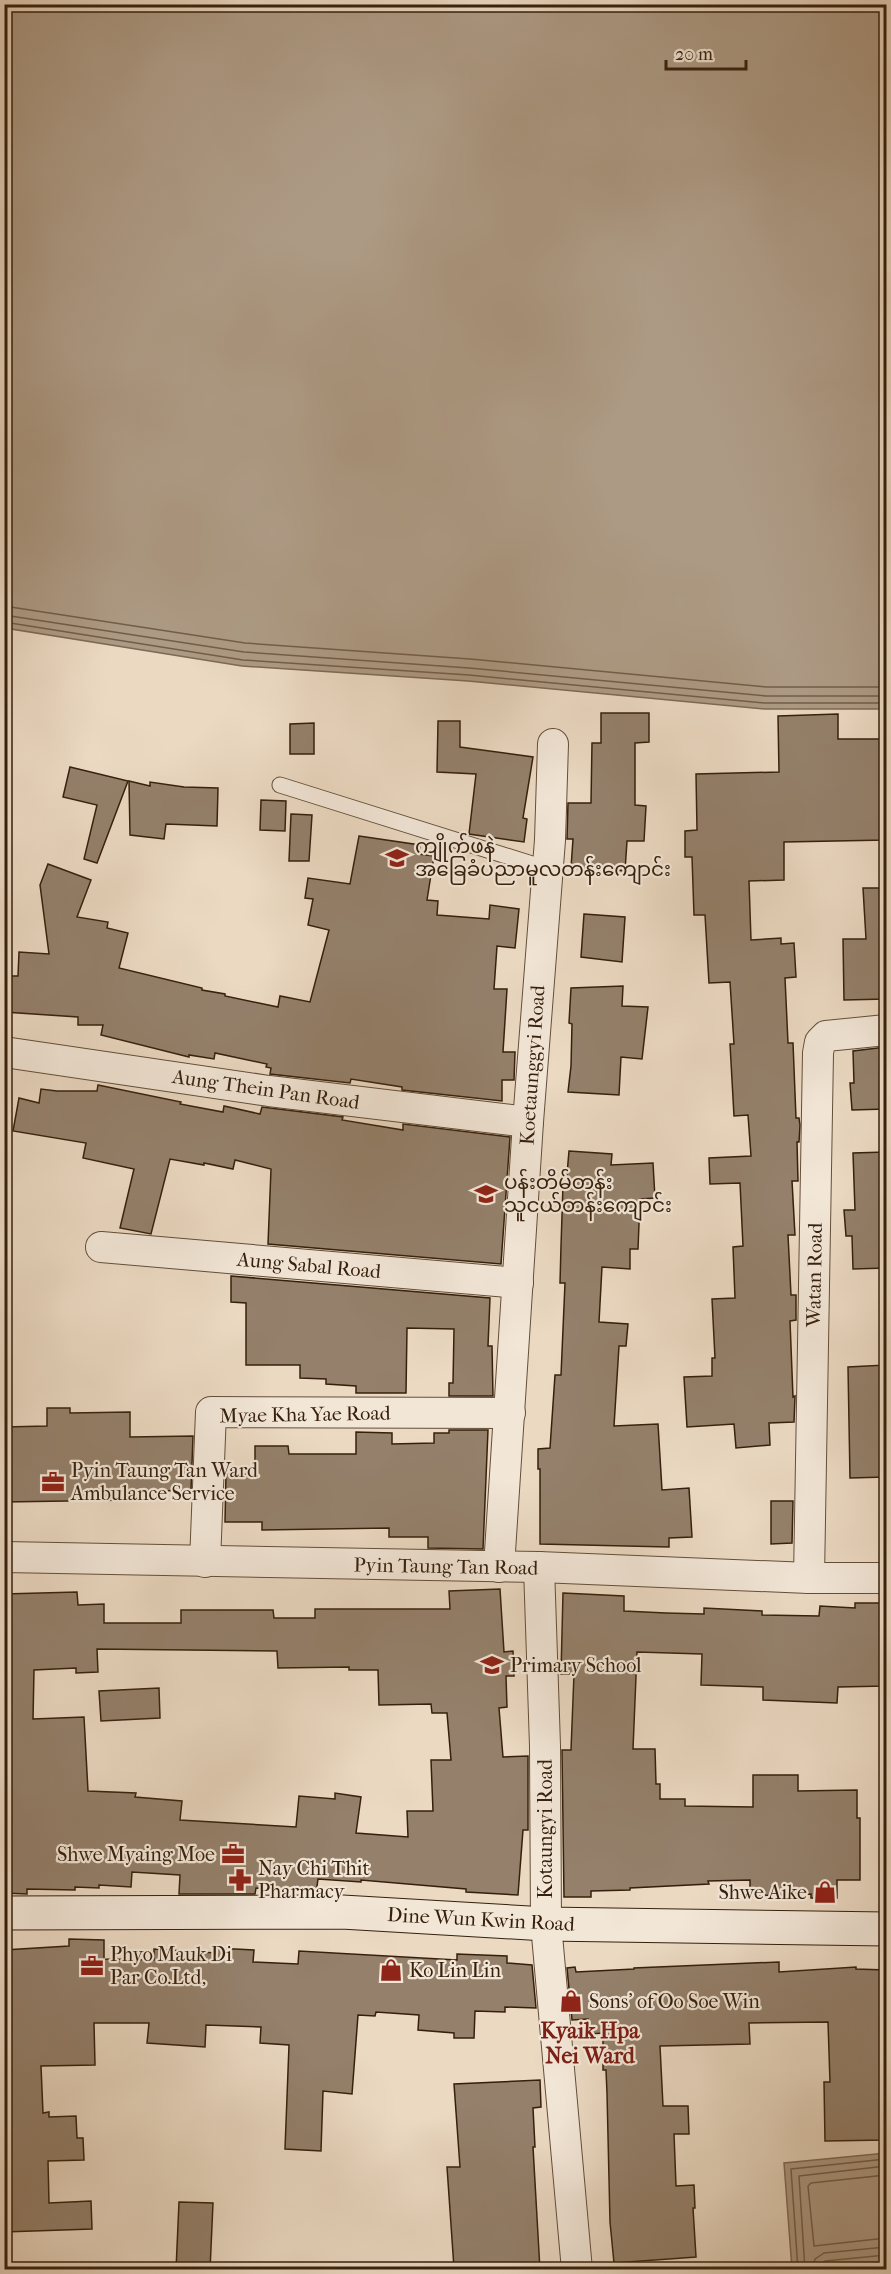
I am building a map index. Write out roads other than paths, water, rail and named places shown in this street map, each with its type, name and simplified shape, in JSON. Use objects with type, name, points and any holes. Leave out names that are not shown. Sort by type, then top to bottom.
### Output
[{"type":"street","name":"Koetaunggyi Road","points":[[499,1567],[528,1122],[548,869],[553,744]]},
{"type":"street","name":"Watan Road","points":[[809,1578],[818,1053],[820,1042],[826,1036],[886,1030]]},
{"type":"street","name":"Aung Thein Pan Road","points":[[4,1052],[269,1091],[528,1122]]},
{"type":"street","name":"Aung Sabal Road","points":[[100,1247],[518,1282]]},
{"type":"street","name":"Myae Kha Yae Road","points":[[205,1562],[211,1412],[510,1413]]},
{"type":"street","name":"Pyin Taung Tan Road","points":[[4,1557],[539,1567],[809,1578],[886,1578]]},
{"type":"street","name":"Kotaungyi Road","points":[[539,1567],[545,1746],[546,1924],[577,2270]]},
{"type":"street","name":"Dine Wun Kwin Road","points":[[4,1913],[342,1912],[546,1924],[886,1929]]},
{"type":"lane","points":[[280,785],[548,869]]},
{"type":"water","points":[[5,4],[886,5],[886,709],[765,709],[468,681],[242,666],[5,628]]},
{"type":"water","points":[[886,2153],[886,2261],[792,2269],[784,2163]]},
{"type":"place","name":"ကျိုက်ဖနဲ အခြေခံပညာမူလတန်းကျောင်း","points":[[397,858]]},
{"type":"place","name":"ပန်းတိမ်တန်း သူငယ်တန်းကျောင်း","points":[[486,1194]]},
{"type":"place","name":"Pyin Taung Tan Ward Ambulance Service","points":[[53,1482]]},
{"type":"place","name":"Primary School","points":[[492,1665]]},
{"type":"place","name":"Shwe Myaing Moe","points":[[233,1854]]},
{"type":"place","name":"Nay Chi Thit Pharmacy","points":[[240,1880]]},
{"type":"place","name":"Shwe Aike","points":[[825,1892]]},
{"type":"place","name":"Phyo Mauk Di Par Co.Ltd,","points":[[92,1966]]},
{"type":"place","name":"Ko Lin Lin","points":[[391,1970]]},
{"type":"place","name":"Sons' of Oo Soe Win","points":[[571,2001]]},
{"type":"district","name":"Kyaik Hpa Nei Ward","points":[[590,2042]]}]
